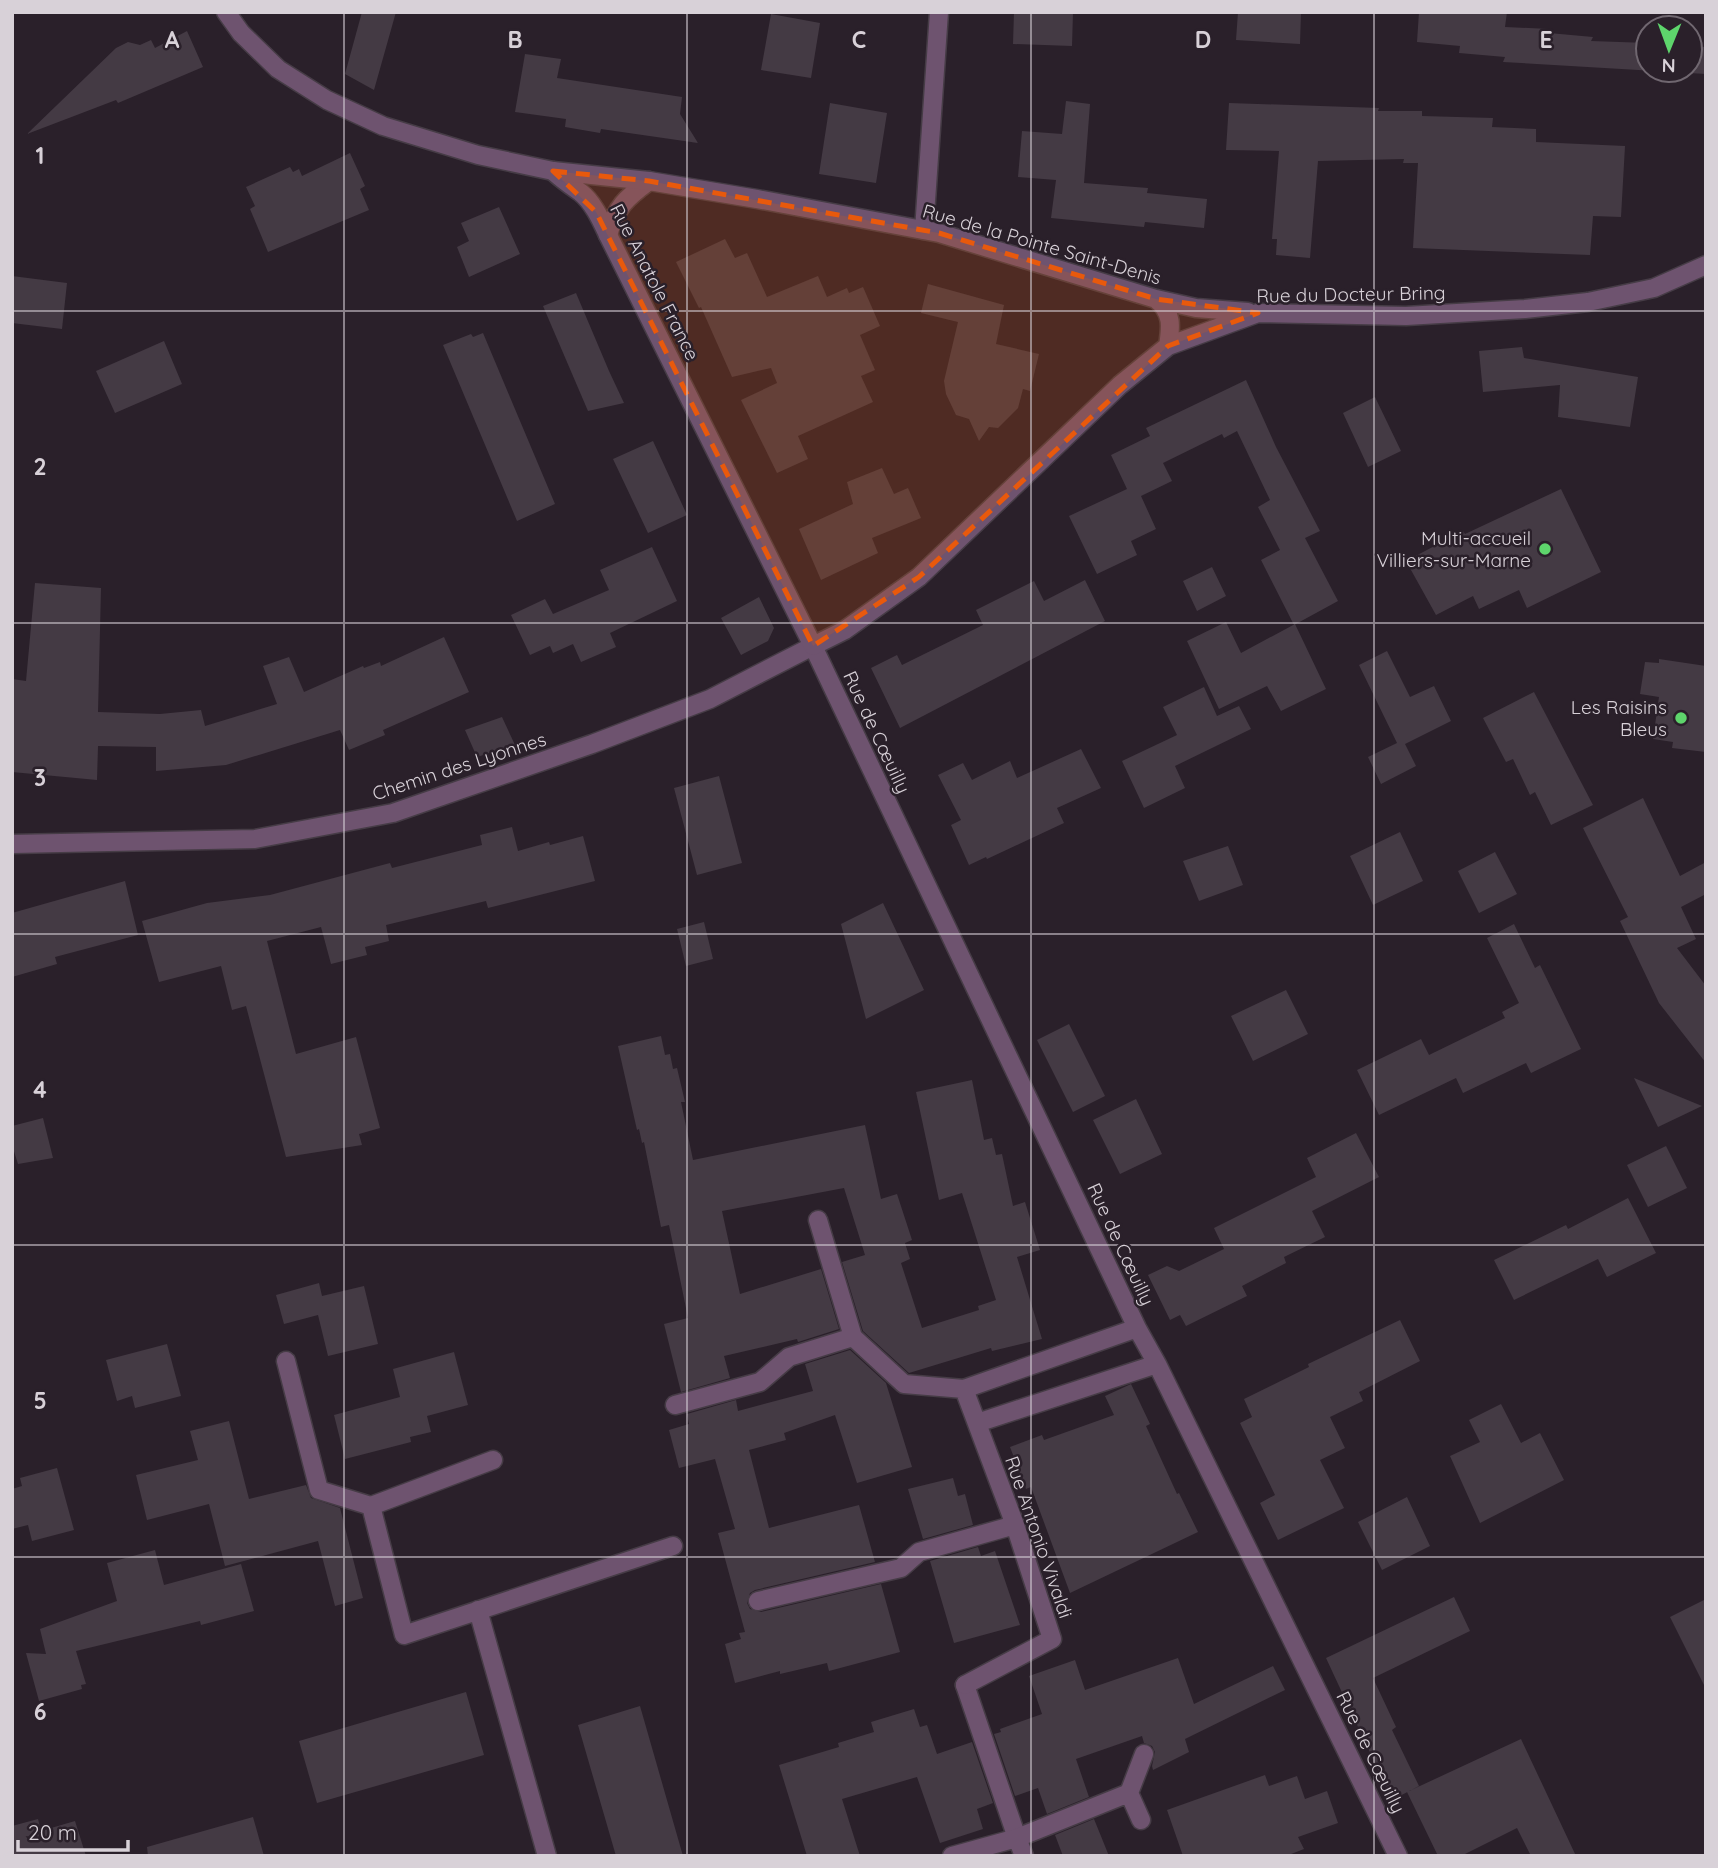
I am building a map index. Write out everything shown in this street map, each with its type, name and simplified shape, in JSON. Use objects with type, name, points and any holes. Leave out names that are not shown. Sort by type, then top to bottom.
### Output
[{"type":"street","name":"Rue Anatole France","points":[[226,12],[241,33],[278,69],[327,100],[383,126],[478,155],[552,171],[567,185],[580,192],[590,203],[608,234],[813,646]]},
{"type":"street","points":[[924,230],[939,12]]},
{"type":"street","name":"Rue de la Pointe Saint-Denis","points":[[552,171],[649,181],[757,198],[924,230],[1156,299],[1207,309],[1258,313]]},
{"type":"street","points":[[608,234],[613,216],[622,204],[649,181]]},
{"type":"street","name":"Rue du Docteur Bring","points":[[813,646],[845,629],[919,577],[1121,385],[1168,346],[1258,313],[1406,316],[1525,309],[1588,302],[1654,288],[1706,265]]},
{"type":"street","points":[[1156,299],[1166,306],[1171,320],[1168,346]]},
{"type":"street","name":"Chemin des Lyonnes","points":[[12,844],[255,839],[393,813],[592,744],[710,699],[813,646]]},
{"type":"street","name":"Rue de Cœuilly","points":[[813,646],[1137,1328],[1157,1363],[1398,1856]]},
{"type":"street","points":[[818,1220],[853,1337],[904,1384],[964,1389],[1137,1328]]},
{"type":"street","points":[[675,1405],[760,1382],[789,1357],[853,1337]]},
{"type":"street","points":[[286,1361],[319,1490],[371,1506],[493,1460]]},
{"type":"street","points":[[977,1423],[1157,1363]]},
{"type":"street","name":"Rue Antonio Vivaldi","points":[[964,1389],[1015,1525],[1052,1639],[965,1685],[1024,1856]]},
{"type":"street","points":[[371,1506],[404,1635],[673,1546]]},
{"type":"street","points":[[758,1601],[901,1568],[919,1552],[1015,1525]]},
{"type":"street","points":[[478,1610],[547,1856]]},
{"type":"street","points":[[1141,1820],[1129,1793],[1144,1754]]},
{"type":"street","points":[[952,1856],[1017,1838],[1129,1793]]},
{"type":"highlighted area","points":[[553,171],[649,181],[939,233],[1156,299],[1258,313],[1168,346],[919,577],[813,646],[596,212]]},
{"type":"building","points":[[362,12],[396,12],[374,90],[345,74]]},
{"type":"building","points":[[1014,12],[1073,12],[1072,46],[1013,44]]},
{"type":"building","points":[[1238,12],[1301,12],[1300,44],[1236,40]]},
{"type":"building","points":[[1419,12],[1507,12],[1505,27],[1549,29],[1549,33],[1593,37],[1591,41],[1634,43],[1634,70],[1503,62],[1505,57],[1459,53],[1460,46],[1417,42]]},
{"type":"building","points":[[771,14],[820,23],[811,78],[761,70]]},
{"type":"building","points":[[187,31],[203,67],[118,103],[116,100],[27,134],[116,48],[128,42],[140,45],[151,40],[155,48]]},
{"type":"building","points":[[1704,47],[1706,47],[1704,74]]},
{"type":"building","points":[[525,54],[561,59],[557,78],[682,97],[680,114],[698,143],[601,129],[600,133],[565,127],[566,119],[515,112]]},
{"type":"building","points":[[1066,101],[1090,104],[1084,183],[1148,188],[1147,193],[1207,199],[1204,228],[1145,222],[1144,227],[1051,218],[1056,180],[1018,177],[1022,131],[1062,134]]},
{"type":"building","points":[[830,103],[887,113],[876,183],[819,174]]},
{"type":"building","points":[[1229,103],[1379,108],[1378,111],[1422,111],[1422,116],[1493,118],[1492,127],[1536,129],[1536,142],[1625,146],[1621,217],[1593,216],[1590,255],[1413,248],[1418,163],[1403,163],[1404,159],[1318,161],[1310,258],[1276,255],[1277,239],[1272,239],[1279,151],[1226,150]]},
{"type":"building","points":[[350,153],[365,186],[360,189],[369,210],[268,252],[250,209],[255,206],[246,187],[290,167],[293,172],[299,169],[302,176]]},
{"type":"building","points":[[499,207],[520,254],[469,277],[457,247],[469,241],[461,223]]},
{"type":"building","points":[[725,239],[735,258],[747,253],[767,297],[818,276],[827,297],[847,288],[849,293],[863,287],[880,326],[860,335],[875,370],[861,376],[873,402],[798,436],[808,459],[777,473],[741,400],[777,383],[771,368],[732,377],[701,307],[699,308],[676,262]]},
{"type":"building","points":[[12,276],[67,283],[62,329],[12,323]]},
{"type":"building","points":[[928,284],[1004,305],[996,344],[1039,354],[1030,391],[1023,389],[1018,408],[998,428],[989,427],[979,441],[969,419],[956,415],[946,394],[944,381],[958,322],[921,313]]},
{"type":"building","points":[[576,293],[624,403],[588,411],[543,306]]},
{"type":"building","points":[[483,333],[555,504],[517,521],[443,345],[471,334],[473,337]]},
{"type":"building","points":[[164,341],[182,384],[115,413],[96,371]]},
{"type":"building","points":[[1522,347],[1524,358],[1638,377],[1630,427],[1558,417],[1560,385],[1483,392],[1479,351]]},
{"type":"building","points":[[1246,380],[1276,447],[1320,531],[1305,538],[1338,601],[1294,625],[1261,560],[1280,550],[1258,507],[1270,500],[1237,431],[1224,438],[1222,434],[1163,463],[1172,481],[1141,496],[1156,529],[1131,541],[1137,555],[1097,574],[1069,516],[1127,489],[1111,455],[1150,436],[1146,428]]},
{"type":"building","points":[[1375,397],[1401,451],[1368,467],[1343,413]]},
{"type":"building","points":[[653,441],[687,515],[648,533],[613,459]]},
{"type":"building","points":[[882,468],[894,494],[908,488],[921,518],[872,538],[878,553],[821,580],[799,529],[853,504],[847,482]]},
{"type":"building","points":[[1561,489],[1601,572],[1527,608],[1519,590],[1479,609],[1473,596],[1436,615],[1406,561],[1463,531],[1465,534]]},
{"type":"building","points":[[652,547],[677,601],[610,633],[616,647],[581,662],[573,644],[553,653],[550,646],[530,655],[511,615],[545,599],[553,614],[609,590],[600,570]]},
{"type":"building","points":[[1212,567],[1226,596],[1197,611],[1183,581]]},
{"type":"building","points":[[1085,580],[1105,621],[900,728],[871,668],[897,655],[902,665],[983,625],[976,610],[1034,581],[1044,601]]},
{"type":"building","points":[[35,583],[101,588],[98,712],[160,714],[201,710],[205,726],[277,704],[263,666],[289,657],[304,692],[363,666],[364,668],[380,662],[381,666],[444,637],[469,692],[383,730],[385,735],[349,750],[340,730],[226,765],[156,771],[156,747],[98,746],[97,780],[12,772],[12,679],[26,681]]},
{"type":"building","points":[[759,597],[774,628],[768,641],[741,655],[721,618]]},
{"type":"building","points":[[1226,622],[1241,653],[1295,624],[1326,689],[1281,711],[1267,686],[1219,709],[1187,641]]},
{"type":"building","points":[[1387,651],[1410,697],[1434,686],[1451,721],[1405,744],[1416,766],[1381,784],[1368,757],[1397,743],[1359,665]]},
{"type":"building","name":"Les Raisins Bleus","points":[[1659,659],[1706,666],[1706,752],[1672,748],[1673,742],[1653,739],[1659,697],[1640,694],[1645,662],[1659,663]]},
{"type":"building","points":[[1204,687],[1217,716],[1239,706],[1251,729],[1175,766],[1185,788],[1144,808],[1122,761],[1177,735],[1163,707]]},
{"type":"building","points":[[1534,692],[1593,805],[1551,825],[1535,792],[1530,795],[1513,759],[1506,762],[1483,718]]},
{"type":"building","points":[[502,717],[515,745],[477,757],[465,730]]},
{"type":"building","points":[[1081,749],[1101,788],[1057,808],[1064,823],[969,865],[951,825],[961,820],[938,775],[963,763],[972,780],[1010,761],[1017,778]]},
{"type":"building","points":[[719,776],[742,863],[697,875],[674,788]]},
{"type":"building","points":[[1643,798],[1680,876],[1706,862],[1706,894],[1681,907],[1696,939],[1677,948],[1706,986],[1706,1063],[1659,1003],[1620,921],[1628,917],[1583,828]]},
{"type":"building","points":[[512,827],[518,851],[583,836],[595,881],[488,908],[486,901],[386,925],[389,941],[365,947],[367,955],[331,964],[321,927],[267,941],[296,1054],[356,1037],[380,1128],[359,1134],[362,1145],[286,1157],[246,1006],[232,1010],[221,966],[159,982],[142,921],[207,903],[270,895],[390,863],[392,868],[482,845],[480,835]]},
{"type":"building","points":[[1400,832],[1423,881],[1373,905],[1350,856]]},
{"type":"building","points":[[1228,846],[1243,885],[1199,901],[1183,861]]},
{"type":"building","points":[[1495,852],[1517,894],[1479,913],[1458,871]]},
{"type":"building","points":[[125,881],[138,935],[55,957],[57,964],[12,977],[12,913]]},
{"type":"building","points":[[883,903],[924,990],[866,1019],[841,924]]},
{"type":"building","points":[[704,922],[713,959],[686,966],[677,929]]},
{"type":"building","points":[[1514,924],[1535,968],[1540,965],[1581,1049],[1531,1073],[1526,1063],[1463,1093],[1456,1078],[1379,1115],[1357,1070],[1421,1039],[1429,1055],[1505,1018],[1502,1012],[1519,1003],[1487,938]]},
{"type":"building","points":[[1286,990],[1308,1034],[1253,1061],[1231,1016]]},
{"type":"building","points":[[1069,1024],[1105,1096],[1073,1112],[1037,1040]]},
{"type":"building","points":[[661,1036],[665,1055],[670,1054],[673,1069],[677,1068],[693,1160],[865,1125],[881,1199],[897,1194],[912,1240],[905,1243],[910,1259],[901,1263],[922,1328],[979,1310],[978,1306],[996,1300],[962,1193],[939,1200],[916,1092],[972,1080],[984,1140],[992,1138],[996,1155],[1002,1154],[1013,1206],[1025,1202],[1040,1250],[1017,1257],[1042,1339],[992,1351],[991,1348],[909,1373],[863,1331],[842,1262],[865,1255],[844,1188],[722,1211],[740,1294],[821,1269],[839,1329],[798,1342],[797,1339],[724,1356],[730,1378],[681,1392],[664,1324],[688,1318],[669,1225],[661,1227],[644,1142],[642,1143],[639,1129],[637,1130],[618,1046]]},
{"type":"building","points":[[1634,1078],[1702,1106],[1658,1127]]},
{"type":"building","points":[[1136,1099],[1162,1154],[1120,1174],[1093,1120]]},
{"type":"building","points":[[43,1118],[53,1158],[18,1164],[12,1145],[12,1126]]},
{"type":"building","points":[[1356,1133],[1379,1177],[1312,1211],[1325,1237],[1284,1257],[1286,1263],[1242,1286],[1247,1296],[1186,1326],[1180,1315],[1170,1320],[1148,1275],[1167,1266],[1179,1271],[1224,1249],[1214,1228],[1316,1177],[1307,1158]]},
{"type":"building","points":[[1666,1146],[1687,1188],[1648,1207],[1627,1165]]},
{"type":"building","points":[[1628,1198],[1656,1253],[1607,1277],[1598,1259],[1514,1300],[1494,1260],[1566,1225],[1568,1229]]},
{"type":"building","points":[[319,1283],[322,1296],[364,1286],[378,1344],[328,1356],[318,1315],[284,1324],[276,1295]]},
{"type":"building","points":[[1400,1320],[1420,1361],[1359,1392],[1363,1401],[1330,1417],[1345,1448],[1320,1460],[1344,1508],[1278,1540],[1260,1503],[1275,1495],[1240,1423],[1252,1417],[1244,1399],[1309,1367],[1308,1364]]},
{"type":"building","points":[[167,1344],[181,1396],[135,1408],[132,1396],[117,1401],[106,1360]]},
{"type":"building","points":[[850,1350],[886,1383],[912,1467],[857,1483],[835,1415],[784,1433],[786,1440],[749,1450],[769,1528],[859,1505],[875,1562],[755,1590],[750,1593],[747,1603],[750,1609],[761,1612],[881,1584],[900,1652],[829,1671],[827,1663],[780,1674],[780,1671],[735,1683],[725,1644],[741,1639],[739,1633],[745,1632],[718,1533],[735,1529],[715,1459],[679,1468],[669,1430],[689,1424],[687,1414],[736,1400],[738,1411],[813,1391],[805,1364]]},
{"type":"building","points":[[454,1352],[468,1405],[427,1416],[431,1432],[410,1437],[411,1442],[345,1459],[334,1415],[400,1397],[393,1369]]},
{"type":"building","points":[[1131,1384],[1150,1424],[1146,1426],[1177,1494],[1179,1493],[1198,1532],[1070,1593],[1031,1487],[1026,1489],[1010,1447],[1042,1435],[1044,1440],[1114,1415],[1105,1396]]},
{"type":"building","points":[[1501,1404],[1521,1443],[1540,1433],[1564,1480],[1480,1523],[1450,1456],[1480,1442],[1469,1420]]},
{"type":"building","points":[[229,1421],[249,1499],[306,1485],[311,1498],[340,1508],[363,1598],[335,1606],[318,1541],[225,1566],[209,1504],[147,1520],[136,1475],[198,1460],[190,1431]]},
{"type":"building","points":[[57,1468],[74,1530],[32,1541],[28,1525],[12,1529],[12,1489],[22,1486],[20,1478]]},
{"type":"building","points":[[953,1478],[958,1496],[965,1494],[973,1525],[923,1539],[908,1489]]},
{"type":"building","points":[[1407,1497],[1430,1546],[1382,1570],[1358,1522]]},
{"type":"building","points":[[978,1547],[981,1556],[995,1551],[1020,1625],[954,1643],[930,1561]]},
{"type":"building","points":[[155,1550],[164,1585],[241,1564],[254,1611],[76,1651],[86,1684],[81,1685],[82,1689],[39,1701],[26,1653],[46,1654],[40,1629],[117,1601],[107,1563]]},
{"type":"building","points":[[1454,1597],[1470,1631],[1373,1678],[1396,1727],[1392,1730],[1419,1786],[1392,1800],[1326,1658]]},
{"type":"building","points":[[1706,1599],[1706,1689],[1670,1617]]},
{"type":"building","points":[[1178,1658],[1194,1704],[1273,1666],[1285,1690],[1185,1739],[1189,1752],[1153,1770],[1155,1752],[1152,1746],[1144,1743],[1142,1736],[1076,1759],[1089,1797],[1047,1814],[1038,1788],[1015,1796],[994,1734],[1001,1732],[1000,1729],[1042,1714],[1029,1676],[1075,1660],[1085,1690]]},
{"type":"building","points":[[466,1692],[484,1755],[317,1803],[299,1741]]},
{"type":"building","points":[[640,1706],[683,1856],[616,1856],[578,1725]]},
{"type":"building","points":[[914,1709],[920,1727],[927,1725],[937,1754],[972,1742],[993,1803],[977,1809],[983,1829],[940,1843],[917,1777],[842,1799],[860,1856],[807,1856],[779,1765],[839,1747],[838,1743],[874,1732],[871,1722]]},
{"type":"building","points":[[1521,1739],[1576,1856],[1531,1856],[1517,1828],[1461,1856],[1438,1856],[1407,1792]]},
{"type":"building","points":[[1265,1775],[1269,1786],[1297,1776],[1305,1799],[1327,1791],[1338,1823],[1298,1837],[1304,1849],[1286,1856],[1183,1856],[1167,1810]]},
{"type":"building","points":[[253,1817],[264,1856],[148,1856],[147,1847]]},
{"type":"building","points":[[38,1819],[41,1831],[75,1821],[86,1856],[12,1856],[12,1826]]},
{"type":"building","points":[[1094,1819],[1109,1856],[1063,1856],[1055,1835]]},
{"type":"place","name":"Multi-accueil Villiers-sur-Marne","points":[[1545,549]]},
{"type":"place","name":"Les Raisins Bleus","points":[[1681,718]]}]
